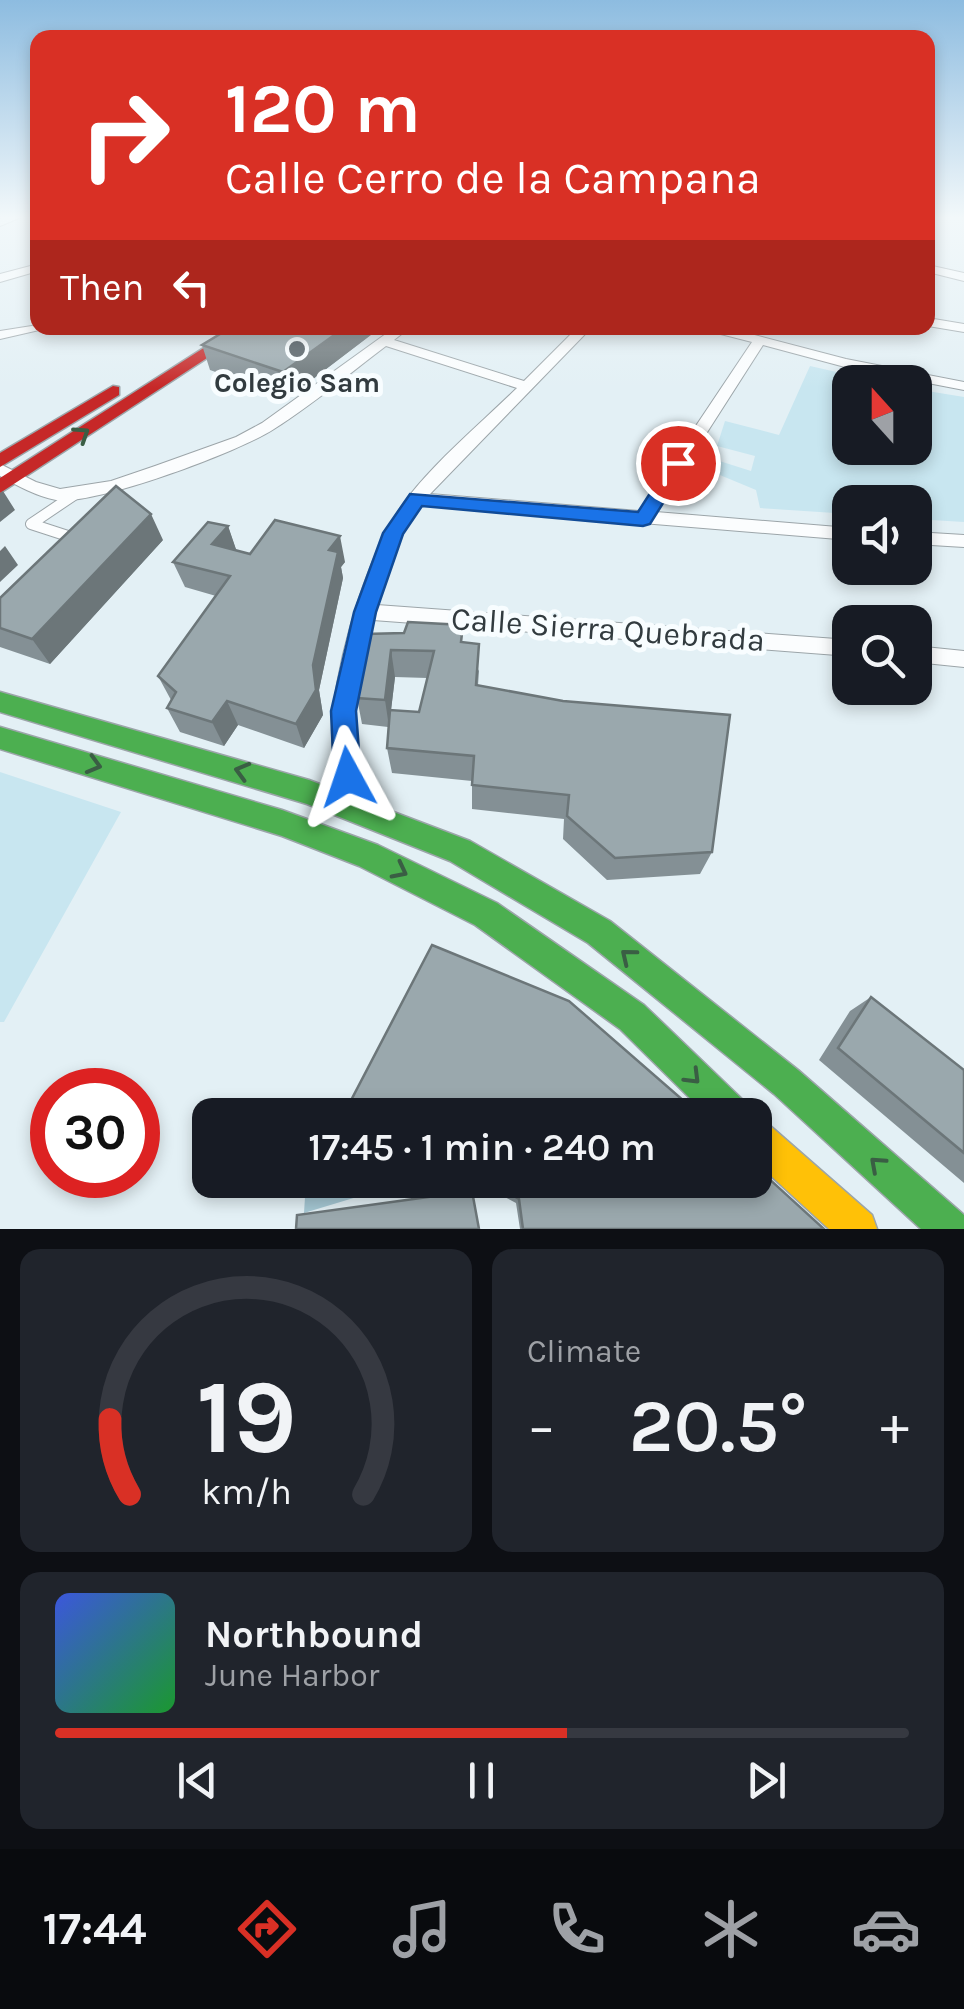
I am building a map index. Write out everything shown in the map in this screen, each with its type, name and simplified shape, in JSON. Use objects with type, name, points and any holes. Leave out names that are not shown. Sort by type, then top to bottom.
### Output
[{"type":"main road","points":[[3,474],[206,335]]},
{"type":"main road","points":[[3,474],[233,335]]},
{"type":"main road","points":[[0,702],[257,775],[460,851],[599,932],[786,1082],[950,1229]]},
{"type":"main road","points":[[0,738],[282,823],[368,856],[486,914],[632,1017],[715,1098]]},
{"type":"main road","points":[[772,1152],[858,1229]]},
{"type":"street","points":[[935,323],[964,328]]},
{"type":"street","points":[[0,335],[30,330]]},
{"type":"street","points":[[3,474],[60,495],[75,494],[112,486],[242,440],[292,410],[392,335]]},
{"type":"street","points":[[353,809],[344,754],[344,711],[365,612],[393,533],[416,499],[577,335]]},
{"type":"street","points":[[741,335],[845,363],[964,386]]},
{"type":"street","points":[[643,519],[760,340]]},
{"type":"street","points":[[383,342],[526,386]]},
{"type":"street","points":[[416,499],[832,533]]},
{"type":"street","points":[[932,539],[964,541]]},
{"type":"street","name":"Calle Sierra Quebrada","points":[[365,612],[832,647]]},
{"type":"street","points":[[932,655],[964,658]]},
{"type":"lane","points":[[62,550],[75,538],[32,524],[75,494]]},
{"type":"shaded area","points":[[810,366],[832,371],[832,465],[932,465],[932,392],[964,397],[964,522],[932,520],[932,485],[832,485],[832,513],[760,508],[756,490],[703,468],[710,458],[751,471],[755,456],[717,446],[725,421],[779,435]]},
{"type":"shaded area","points":[[0,772],[121,812],[4,1022],[0,1022]]},
{"type":"shaded area","points":[[305,1198],[354,1198],[304,1213]]},
{"type":"building","points":[[218,335],[334,335],[283,372],[202,345]]},
{"type":"building","points":[[116,486],[151,514],[32,639],[0,628],[0,598]]},
{"type":"building","points":[[275,520],[340,536],[329,550],[338,552],[313,665],[316,690],[296,724],[227,701],[212,722],[167,708],[176,692],[158,676],[230,576],[173,562],[208,522],[228,526],[212,544],[250,554]]},
{"type":"building","points":[[408,622],[463,625],[461,642],[479,644],[476,685],[563,701],[730,715],[712,852],[615,858],[567,816],[569,795],[472,785],[474,756],[387,748],[390,710],[419,712],[434,651],[391,650],[385,700],[357,698],[365,634],[404,633]]},
{"type":"building","points":[[432,945],[569,1001],[680,1098],[352,1098]]},
{"type":"building","points":[[871,997],[964,1070],[964,1153],[838,1048]]},
{"type":"building","points":[[772,1182],[824,1229],[523,1229],[519,1199],[772,1198]]},
{"type":"building","points":[[421,1198],[473,1198],[479,1229],[296,1229],[297,1215]]},
{"type":"traffic: fast","points":[[0,702],[309,792],[460,851],[599,932],[786,1082],[950,1229]]},
{"type":"traffic: fast","points":[[0,738],[282,823],[368,855],[486,914],[632,1017],[715,1098]]},
{"type":"traffic: slow","points":[[772,1152],[858,1229]]},
{"type":"traffic: jam","points":[[0,487],[234,335]]},
{"type":"traffic: jam","points":[[0,461],[113,391]]},
{"type":"place","name":"Colegio Sam","points":[[297,349]]},
{"type":"route","points":[[348,777],[344,711],[365,612],[393,533],[416,499],[643,519],[678,463]]}]
